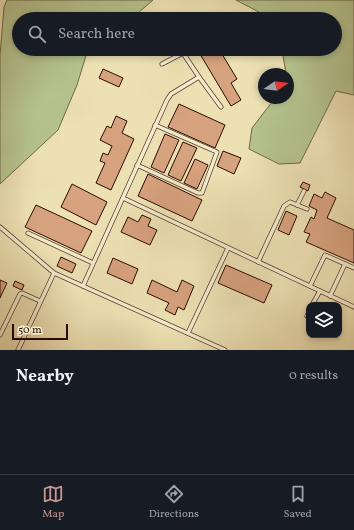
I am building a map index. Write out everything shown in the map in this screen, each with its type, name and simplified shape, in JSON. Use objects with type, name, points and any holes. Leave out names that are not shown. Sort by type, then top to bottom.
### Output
[{"type":"lane","points":[[162,64],[177,56]]},
{"type":"lane","points":[[185,56],[198,77],[221,107]]},
{"type":"lane","points":[[83,286],[167,100],[171,94],[198,77]]},
{"type":"lane","points":[[137,166],[198,194],[202,193],[217,152],[155,125]]},
{"type":"lane","points":[[297,205],[304,191]]},
{"type":"lane","points":[[123,198],[354,307]]},
{"type":"lane","points":[[258,262],[284,206],[290,202],[307,209]]},
{"type":"lane","points":[[0,227],[54,273],[226,350]]},
{"type":"lane","points":[[28,233],[94,263]]},
{"type":"lane","points":[[188,333],[228,248]]},
{"type":"lane","points":[[310,286],[325,255],[354,268]]},
{"type":"lane","points":[[330,296],[345,264]]},
{"type":"lane","points":[[18,350],[54,273]]},
{"type":"lane","points":[[314,302],[320,291]]},
{"type":"lane","points":[[0,335],[19,295],[22,293],[40,301]]},
{"type":"green space","points":[[7,0],[153,0],[139,12],[12,12],[12,56],[86,56],[77,85],[58,130],[0,184],[0,55],[4,7]]},
{"type":"green space","points":[[236,0],[354,0],[354,95],[336,91],[300,163],[279,164],[249,149],[252,128],[270,104],[294,104],[294,68],[285,68],[283,56],[342,56],[342,12],[259,12]]},
{"type":"building","points":[[201,56],[223,56],[237,79],[231,83],[241,100],[231,106]]},
{"type":"building","points":[[103,69],[123,78],[119,87],[99,78]]},
{"type":"building","points":[[179,104],[225,125],[215,148],[168,127]]},
{"type":"building","points":[[116,116],[127,121],[122,133],[134,139],[111,190],[96,183],[105,163],[100,161],[103,153],[108,155],[112,146],[100,140],[107,126],[111,128]]},
{"type":"building","points":[[165,134],[179,140],[164,173],[151,167]]},
{"type":"building","points":[[183,142],[197,148],[181,181],[168,175]]},
{"type":"building","points":[[223,151],[241,158],[234,174],[217,166]]},
{"type":"building","points":[[195,159],[208,165],[197,189],[184,183]]},
{"type":"building","points":[[148,174],[202,200],[192,221],[138,196]]},
{"type":"building","points":[[303,182],[310,185],[308,191],[300,187]]},
{"type":"building","points":[[72,184],[107,202],[96,225],[61,207]]},
{"type":"building","points":[[325,192],[336,198],[327,218],[354,230],[354,263],[306,242],[310,234],[304,232],[311,217],[314,219],[317,210],[309,206],[314,194],[322,198]]},
{"type":"building","points":[[36,205],[92,231],[81,253],[25,227]]},
{"type":"building","points":[[286,211],[297,216],[289,235],[278,230]]},
{"type":"building","points":[[142,215],[151,219],[148,226],[157,230],[150,245],[121,232],[128,217],[138,222]]},
{"type":"building","points":[[61,257],[76,264],[72,273],[57,266]]},
{"type":"building","points":[[113,258],[138,269],[132,284],[107,273]]},
{"type":"building","points":[[226,265],[272,285],[264,303],[218,283]]},
{"type":"building","points":[[0,280],[7,283],[0,298]]},
{"type":"building","points":[[152,280],[177,292],[182,280],[194,286],[184,310],[178,307],[175,315],[165,310],[169,303],[147,293]]},
{"type":"building","points":[[15,281],[24,285],[22,290],[13,286]]}]
